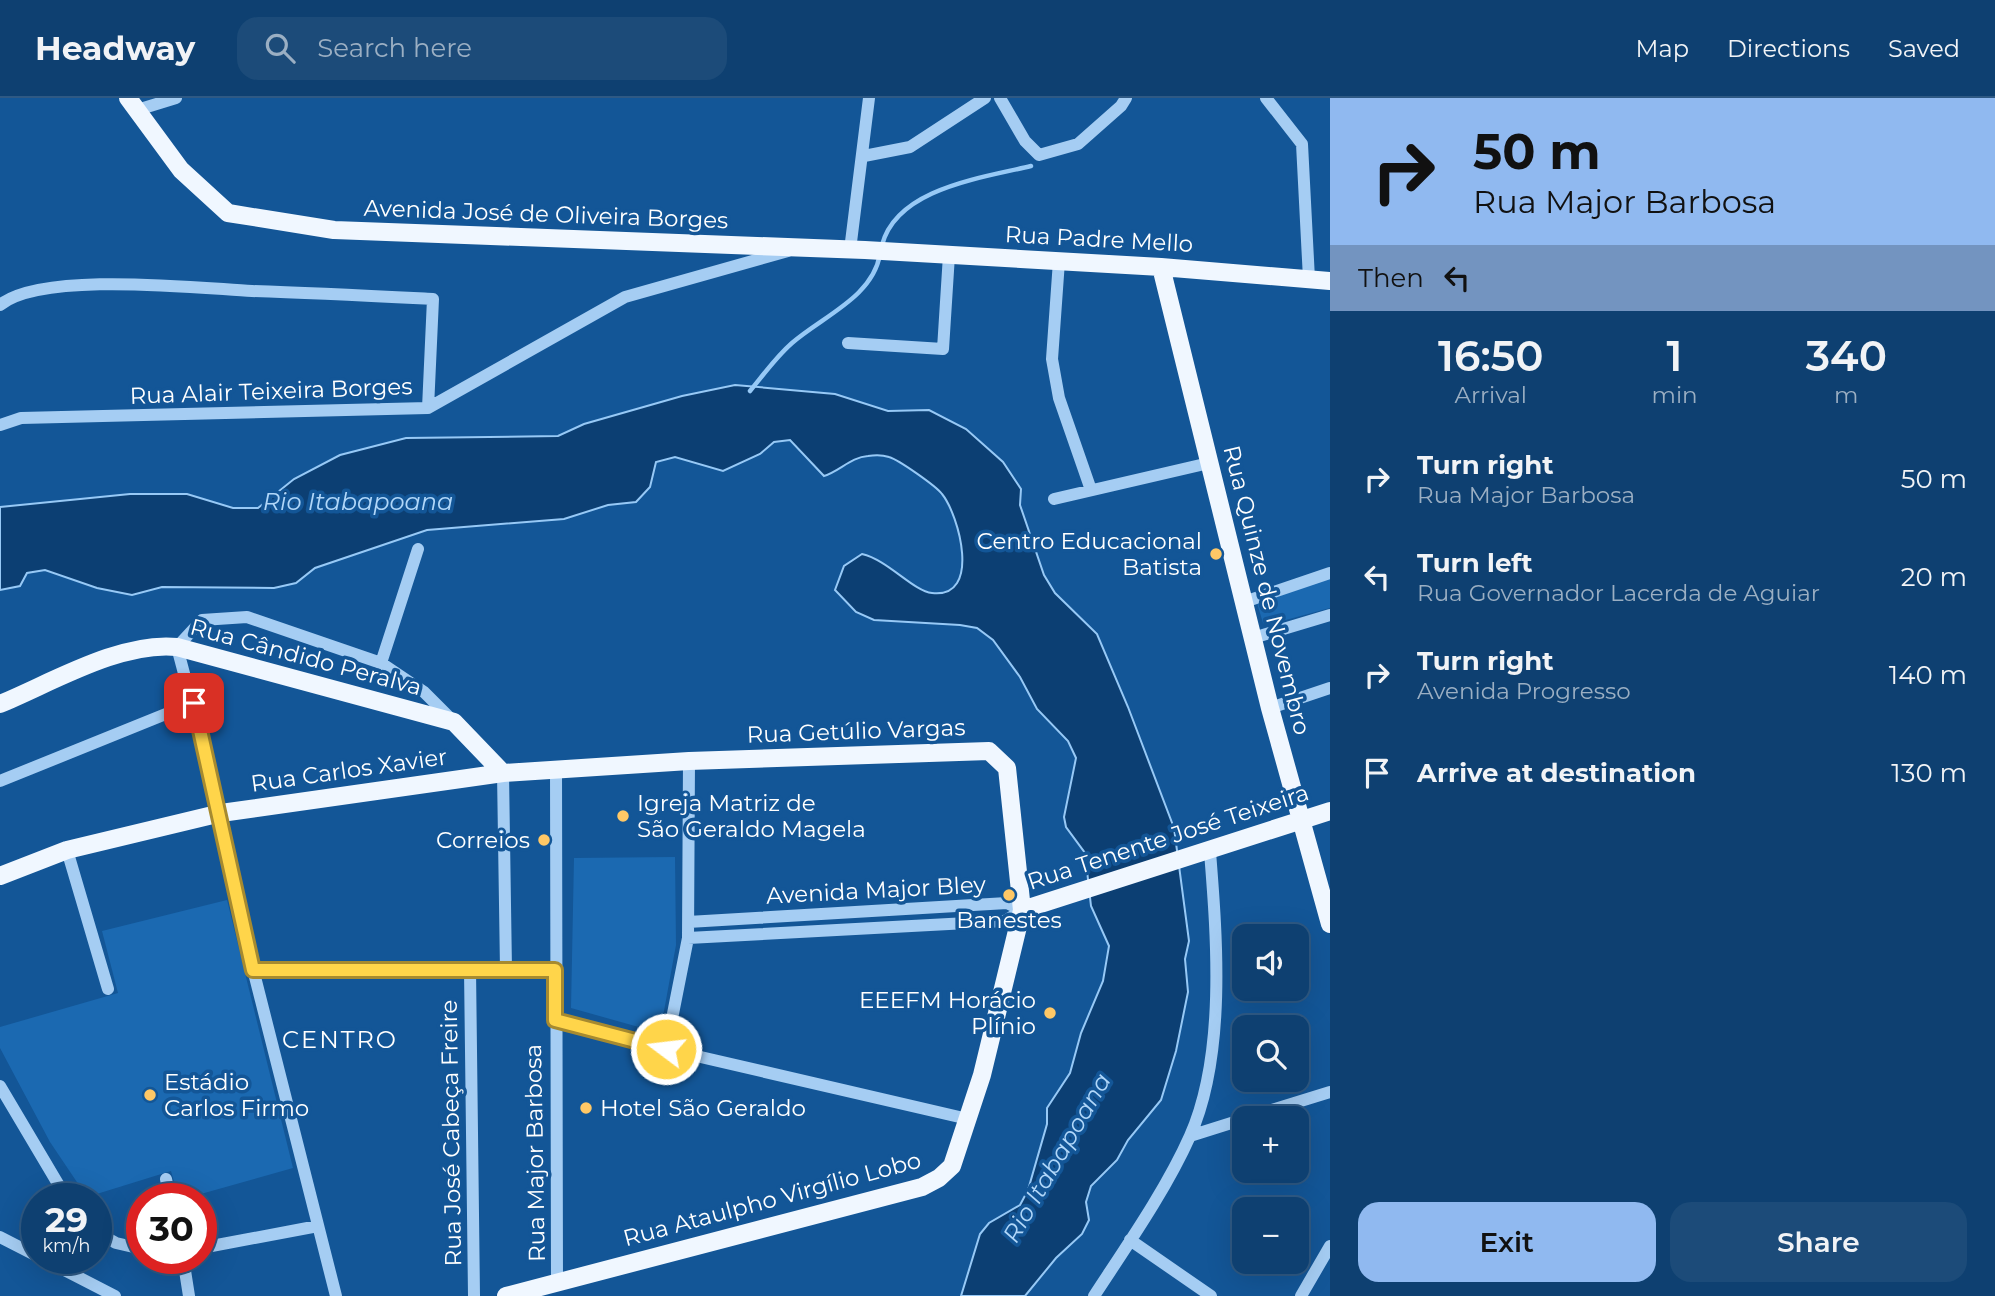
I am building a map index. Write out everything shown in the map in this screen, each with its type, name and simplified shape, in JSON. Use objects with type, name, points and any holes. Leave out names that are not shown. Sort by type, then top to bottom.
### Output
[{"type":"main road","name":"Avenida José de Oliveira Borges","points":[[133,104],[181,170],[228,213],[334,230],[857,250]]},
{"type":"main road","name":"Rua Padre Mello","points":[[857,250],[1161,267],[1330,281]]},
{"type":"main road","name":"Rua Quinze de Novembro","points":[[1161,267],[1270,708],[1330,923]]},
{"type":"main road","name":"Rua Cândido Peralva","points":[[0,704],[128,651],[159,645],[177,647],[454,722]]},
{"type":"main road","points":[[454,722],[503,774]]},
{"type":"main road","name":"Rua Getúlio Vargas","points":[[556,768],[989,751],[1007,768],[1022,910]]},
{"type":"main road","name":"Rua Carlos Xavier","points":[[0,876],[67,850],[221,813],[556,768]]},
{"type":"main road","name":"Rua Tenente José Teixeira","points":[[1022,910],[1210,852],[1330,811]]},
{"type":"main road","name":"Rua Ataulpho Virgílio Lobo","points":[[506,1296],[922,1186],[939,1178],[952,1166],[968,1119],[1022,910]]},
{"type":"street","points":[[133,104],[176,98]]},
{"type":"street","points":[[857,250],[869,98]]},
{"type":"street","points":[[864,156],[910,148],[985,98]]},
{"type":"street","points":[[1000,98],[1025,141],[1039,155],[1078,144],[1121,106],[1126,98]]},
{"type":"street","points":[[1266,98],[1302,144],[1309,279]]},
{"type":"street","name":"Rua Alair Teixeira Borges","points":[[0,425],[21,418],[428,408],[625,297],[802,247]]},
{"type":"street","points":[[848,343],[943,349],[949,255]]},
{"type":"street","points":[[1059,261],[1052,359],[1066,422],[1091,490]]},
{"type":"street","points":[[0,305],[11,296],[55,288],[121,285],[433,299],[428,408]]},
{"type":"street","points":[[1054,499],[1209,463]]},
{"type":"street","points":[[381,663],[418,549]]},
{"type":"street","points":[[1244,602],[1330,573]]},
{"type":"street","points":[[1253,638],[1330,615]]},
{"type":"street","points":[[336,1296],[253,970],[221,813],[177,647],[202,620],[247,617],[381,663],[424,692],[454,722]]},
{"type":"street","points":[[1270,708],[1330,688]]},
{"type":"street","points":[[0,781],[194,703]]},
{"type":"street","points":[[666,1049],[688,938],[689,761]]},
{"type":"street","name":"Rua Major Barbosa","points":[[556,768],[557,1283]]},
{"type":"street","points":[[503,774],[506,970]]},
{"type":"street","points":[[67,850],[108,989]]},
{"type":"street","points":[[1094,1296],[1190,1136],[1212,1048],[1216,988],[1210,852]]},
{"type":"street","name":"Avenida Major Bley","points":[[688,922],[1007,903],[1022,910]]},
{"type":"street","name":"Avenida Major Bley","points":[[688,938],[1005,921],[1022,910]]},
{"type":"street","name":"Rua José Cabeça Freire","points":[[470,969],[474,1296]]},
{"type":"street","points":[[253,970],[555,970]]},
{"type":"street","points":[[555,1020],[666,1049],[968,1119]]},
{"type":"street","points":[[0,1086],[58,1183]]},
{"type":"street","points":[[1284,1106],[1330,1092]]},
{"type":"street","points":[[1190,1136],[1232,1122]]},
{"type":"street","points":[[166,1179],[167,1183]]},
{"type":"street","points":[[217,1245],[318,1226]]},
{"type":"street","points":[[0,1237],[21,1248]]},
{"type":"street","points":[[1130,1240],[1211,1296]]},
{"type":"street","points":[[1301,1296],[1330,1246]]},
{"type":"street","points":[[72,1274],[115,1296]]},
{"type":"street","points":[[186,1274],[189,1296]]},
{"type":"shaded area","points":[[1330,577],[1330,608],[1267,625],[1263,623],[1257,603]]},
{"type":"shaded area","points":[[675,857],[676,945],[660,1033],[571,1008],[574,858]]},
{"type":"shaded area","name":"Estádio Carlos Firmo","points":[[227,900],[293,1168],[217,1189],[217,1183],[174,1183],[171,1171],[112,1189],[112,1183],[78,1183],[50,1142],[0,1048],[0,1027],[118,993],[102,931]]},
{"type":"water","name":"Rio Itabapoana","points":[[735,385],[835,394],[888,411],[929,410],[966,429],[1003,462],[1021,489],[1020,505],[1044,575],[1055,593],[1097,634],[1174,828],[1189,941],[1185,959],[1188,992],[1176,1051],[1161,1100],[1128,1140],[1117,1160],[1091,1186],[1086,1202],[1089,1220],[1082,1234],[1056,1258],[1025,1296],[961,1296],[980,1234],[989,1223],[1020,1205],[1028,1190],[1047,1124],[1047,1108],[1070,1073],[1081,1033],[1103,981],[1109,946],[1091,906],[1085,853],[1066,827],[1064,817],[1076,758],[1068,741],[1037,709],[1020,677],[993,640],[977,628],[960,625],[874,620],[856,612],[835,590],[844,566],[862,554],[881,562],[925,591],[947,591],[957,583],[962,570],[962,554],[955,519],[942,494],[933,485],[894,459],[876,455],[856,459],[824,476],[790,440],[774,442],[760,454],[723,471],[675,457],[656,462],[650,487],[636,502],[608,505],[564,519],[427,530],[315,568],[296,583],[274,588],[162,587],[132,595],[97,588],[45,570],[27,573],[20,586],[0,590],[0,507],[130,494],[187,494],[233,508],[258,508],[294,479],[340,455],[406,438],[558,436],[584,424],[682,396]]},
{"type":"waterway","points":[[882,245],[891,226],[905,210],[923,198],[966,181],[1031,166]]},
{"type":"waterway","points":[[750,391],[792,343],[857,294],[868,282],[880,254]]},
{"type":"place","name":"Centro Educacional Batista","points":[[1216,554]]},
{"type":"place","name":"Igreja Matriz de São Geraldo Magela","points":[[623,816]]},
{"type":"place","name":"Correios","points":[[544,840]]},
{"type":"place","name":"Banestes","points":[[1009,895]]},
{"type":"place","name":"EEEFM Horácio Plínio","points":[[1050,1013]]},
{"type":"place","name":"Estádio Carlos Firmo","points":[[150,1095]]},
{"type":"place","name":"Hotel São Geraldo","points":[[586,1108]]},
{"type":"district","name":"CENTRO","points":[[340,1040]]},
{"type":"route","points":[[194,703],[221,813],[253,970],[555,970],[555,1020],[666,1049]]}]
